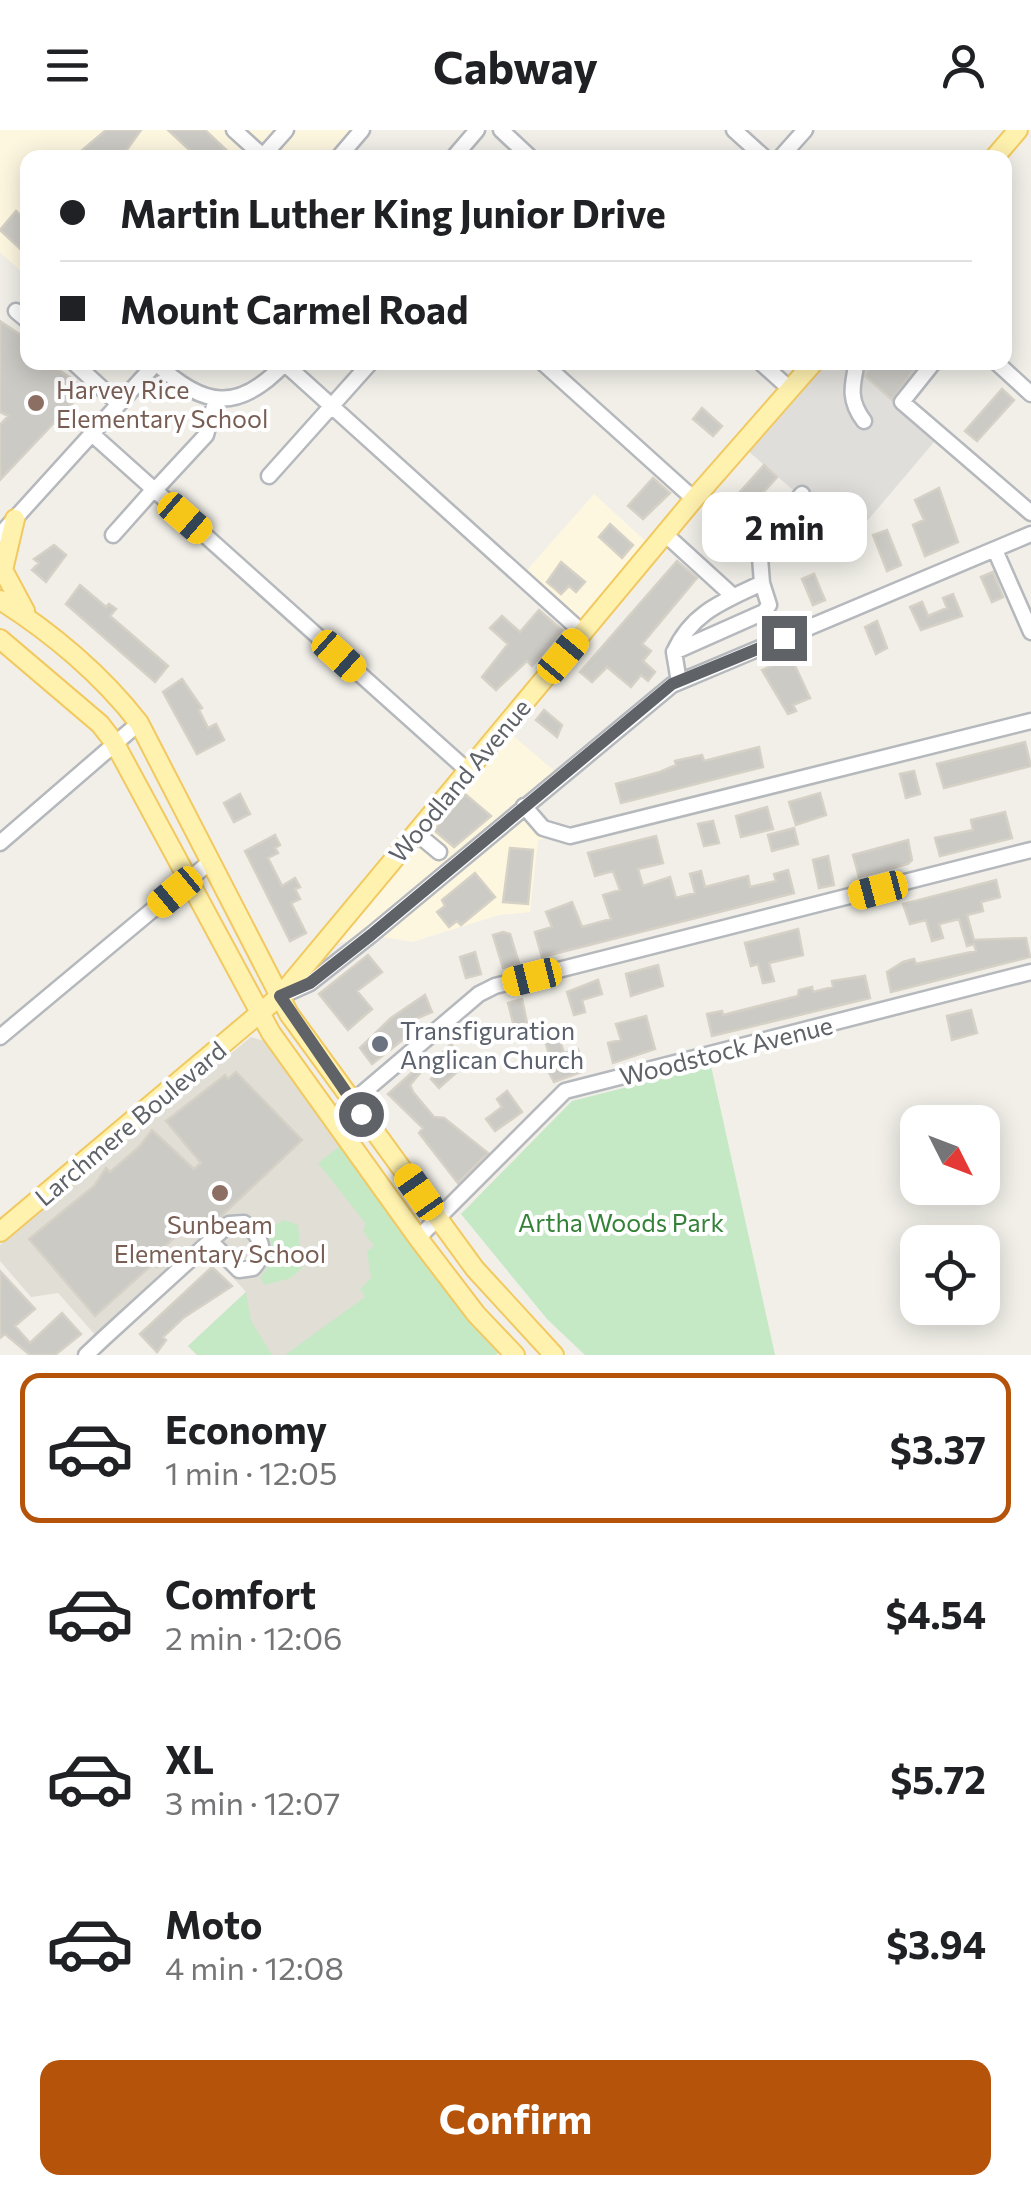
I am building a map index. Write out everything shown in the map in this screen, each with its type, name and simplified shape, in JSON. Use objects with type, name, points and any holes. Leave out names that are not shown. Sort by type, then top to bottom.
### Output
[{"type":"main road","points":[[1001,150],[1018,130]]},
{"type":"main road","name":"Woodland Avenue","points":[[260,1015],[807,370]]},
{"type":"main road","points":[[15,519],[6,547],[4,574],[32,619]]},
{"type":"main road","points":[[0,600],[32,619],[120,698],[139,723],[280,996],[352,1101],[498,1298],[554,1355]]},
{"type":"main road","points":[[1,642],[71,698],[114,742],[260,1015],[418,1238],[476,1314],[516,1355]]},
{"type":"main road","name":"Larchmere Boulevard","points":[[0,1232],[260,1015]]},
{"type":"street","points":[[234,130],[256,150]]},
{"type":"street","points":[[270,150],[286,130]]},
{"type":"street","points":[[345,150],[362,130]]},
{"type":"street","points":[[460,150],[476,130]]},
{"type":"street","points":[[501,130],[522,150]]},
{"type":"street","points":[[734,130],[756,150]]},
{"type":"street","points":[[787,150],[805,130]]},
{"type":"street","points":[[83,370],[119,404]]},
{"type":"street","points":[[0,535],[150,370]]},
{"type":"street","points":[[164,370],[186,389],[216,400],[256,390],[278,370]]},
{"type":"street","points":[[293,370],[583,633]]},
{"type":"street","points":[[269,476],[364,370]]},
{"type":"street","points":[[551,370],[694,499]]},
{"type":"street","points":[[769,370],[790,389]]},
{"type":"street","points":[[855,370],[850,386],[854,407],[864,422]]},
{"type":"street","points":[[928,370],[902,402],[1031,514]]},
{"type":"street","points":[[1005,370],[1031,394]]},
{"type":"street","points":[[113,534],[206,435],[216,400]]},
{"type":"street","points":[[92,434],[467,770]]},
{"type":"street","points":[[674,652],[764,612],[769,605],[762,583],[759,544],[802,494]]},
{"type":"street","points":[[664,534],[733,596]]},
{"type":"street","points":[[280,996],[310,983],[679,682],[1031,534]]},
{"type":"street","points":[[995,550],[1031,632]]},
{"type":"street","points":[[679,682],[674,652],[684,630],[699,613],[762,583]]},
{"type":"street","points":[[524,806],[551,832],[583,834],[1031,721]]},
{"type":"street","points":[[0,843],[139,723]]},
{"type":"street","points":[[415,832],[438,852]]},
{"type":"street","points":[[332,1118],[479,994],[495,986],[1031,850]]},
{"type":"street","points":[[0,1037],[210,862]]},
{"type":"street","name":"Woodstock Avenue","points":[[418,1238],[565,1090],[1031,972]]},
{"type":"street","points":[[86,1355],[210,1241]]},
{"type":"shaded area","points":[[0,130],[362,130],[344,150],[20,150],[20,271],[0,252]]},
{"type":"shaded area","points":[[808,370],[928,370],[902,402],[940,435],[851,540],[741,445]]},
{"type":"shaded area","points":[[594,494],[653,548],[583,633],[521,577]]},
{"type":"shaded area","points":[[503,727],[560,776],[524,806],[560,835],[538,840],[530,912],[499,915],[412,942],[371,935],[335,944],[338,926]]},
{"type":"shaded area","name":"Sunbeam Elementary School","points":[[251,1037],[268,1042],[496,1355],[197,1355],[188,1346],[246,1292],[200,1241],[97,1337],[58,1293],[31,1297],[0,1261],[0,1245]]},
{"type":"green space","name":"Artha Woods Park","points":[[711,1066],[775,1355],[585,1355],[547,1319],[461,1214],[572,1101]]},
{"type":"green space","points":[[341,1145],[500,1351],[496,1355],[285,1355],[365,1297],[360,1289],[371,1278],[367,1251],[374,1246],[363,1231],[366,1224],[318,1163]]},
{"type":"green space","points":[[284,1220],[298,1225],[302,1268],[291,1278],[265,1285],[260,1278],[273,1250],[265,1231]]},
{"type":"green space","points":[[246,1292],[251,1321],[272,1355],[197,1355],[188,1346]]},
{"type":"building","points":[[106,130],[141,130],[127,150],[82,150]]},
{"type":"building","points":[[168,130],[205,130],[226,150],[189,150]]},
{"type":"building","points":[[16,211],[20,215],[20,249],[0,230]]},
{"type":"building","name":"Harvey Rice Elementary School","points":[[0,321],[20,335],[20,370],[59,370],[86,389],[0,480],[0,425],[8,416],[0,412]]},
{"type":"building","points":[[868,370],[914,370],[892,400],[865,376]]},
{"type":"building","points":[[1002,389],[1014,400],[977,441],[965,431]]},
{"type":"building","points":[[702,408],[722,426],[713,436],[693,419]]},
{"type":"building","points":[[764,465],[777,477],[718,543],[705,531]]},
{"type":"building","points":[[653,478],[670,493],[643,519],[628,506]]},
{"type":"building","points":[[939,488],[958,542],[925,556],[913,525],[924,520],[915,500]]},
{"type":"building","points":[[610,524],[633,545],[622,558],[599,537]]},
{"type":"building","points":[[887,530],[901,565],[887,571],[873,535]]},
{"type":"building","points":[[54,545],[66,555],[46,582],[32,570],[39,563],[34,559]]},
{"type":"building","points":[[677,561],[697,578],[642,644],[651,651],[643,661],[655,672],[648,681],[641,675],[631,687],[607,667],[592,682],[580,672]]},
{"type":"building","points":[[561,562],[585,582],[576,592],[569,586],[561,594],[547,582]]},
{"type":"building","points":[[993,572],[1003,597],[992,602],[981,577]]},
{"type":"building","points":[[814,574],[825,600],[813,605],[802,579]]},
{"type":"building","points":[[80,585],[106,607],[109,604],[116,609],[110,616],[168,666],[155,682],[66,604]]},
{"type":"building","points":[[953,594],[962,616],[921,630],[910,607],[922,602],[928,616],[947,608],[943,598]]},
{"type":"building","points":[[539,610],[562,630],[532,666],[527,661],[496,690],[482,677],[508,644],[490,628],[502,616],[520,632]]},
{"type":"building","points":[[877,621],[887,648],[876,654],[865,627]]},
{"type":"building","points":[[791,657],[810,698],[793,705],[796,711],[788,714],[762,670]]},
{"type":"building","points":[[182,679],[202,708],[199,710],[208,728],[216,724],[224,740],[197,754],[163,692]]},
{"type":"building","points":[[544,710],[562,725],[557,737],[536,720]]},
{"type":"building","points":[[1025,742],[1031,766],[944,788],[937,764]]},
{"type":"building","points":[[759,747],[763,767],[621,803],[616,784],[660,772],[676,765],[675,761],[702,755],[704,761]]},
{"type":"building","points":[[914,771],[920,794],[906,798],[900,774]]},
{"type":"building","points":[[820,793],[826,815],[796,825],[789,802]]},
{"type":"building","points":[[240,794],[250,814],[234,822],[224,803]]},
{"type":"building","points":[[465,794],[491,816],[454,847],[434,830]]},
{"type":"building","points":[[767,807],[773,829],[741,837],[736,816]]},
{"type":"building","points":[[1005,812],[1012,838],[940,856],[935,838],[973,830],[971,820]]},
{"type":"building","points":[[713,821],[719,843],[704,846],[698,824]]},
{"type":"building","points":[[794,828],[798,844],[772,851],[768,835]]},
{"type":"building","points":[[275,835],[280,845],[275,848],[278,853],[268,858],[282,886],[295,878],[300,887],[295,889],[300,899],[291,903],[306,933],[290,941],[245,851]]},
{"type":"building","points":[[656,836],[663,863],[638,869],[643,886],[670,877],[676,898],[695,893],[690,874],[701,871],[705,887],[748,876],[750,887],[776,881],[774,874],[788,870],[794,893],[542,957],[535,932],[552,927],[546,912],[572,902],[582,927],[611,919],[603,895],[620,890],[613,871],[595,876],[588,853]]},
{"type":"building","points":[[908,840],[912,860],[908,864],[859,877],[853,855]]},
{"type":"building","points":[[510,848],[533,850],[528,904],[503,902]]},
{"type":"building","points":[[828,856],[834,885],[819,888],[813,860]]},
{"type":"building","points":[[475,873],[495,897],[461,925],[457,921],[449,927],[437,912],[445,906],[442,900]]},
{"type":"building","points":[[996,880],[1000,897],[981,902],[983,911],[967,915],[974,940],[1026,938],[1030,957],[891,992],[887,972],[903,962],[914,959],[916,964],[976,951],[974,944],[967,946],[959,919],[939,924],[943,938],[932,941],[926,920],[910,924],[903,904]]},
{"type":"building","points":[[798,929],[803,955],[769,963],[774,981],[763,983],[758,964],[751,966],[745,943]]},
{"type":"building","points":[[510,934],[519,963],[503,968],[493,935]]},
{"type":"building","points":[[475,952],[481,974],[466,978],[460,957]]},
{"type":"building","points":[[368,955],[382,972],[357,991],[372,1009],[348,1030],[319,994]]},
{"type":"building","points":[[658,965],[663,986],[631,996],[626,974]]},
{"type":"building","points":[[865,976],[870,998],[712,1036],[707,1014],[722,1011],[723,1015],[798,996],[799,990],[812,987],[813,992],[833,987],[832,981]]},
{"type":"building","points":[[598,980],[602,994],[582,1000],[585,1012],[574,1015],[567,992]]},
{"type":"building","points":[[425,995],[432,1012],[413,1020],[419,1027],[372,1064],[360,1048],[391,1018]]},
{"type":"building","points":[[522,999],[527,1023],[514,1026],[508,1003]]},
{"type":"building","points":[[971,1010],[977,1033],[952,1040],[947,1016]]},
{"type":"building","points":[[646,1016],[655,1049],[613,1063],[608,1043],[621,1040],[616,1024]]},
{"type":"building","points":[[558,1036],[564,1053],[578,1049],[584,1071],[554,1082],[544,1063],[551,1060],[545,1041]]},
{"type":"building","points":[[451,1044],[466,1064],[439,1088],[431,1079],[436,1074],[429,1067]]},
{"type":"building","points":[[417,1068],[421,1072],[410,1085],[413,1092],[434,1117],[444,1118],[488,1153],[458,1183],[419,1133],[423,1128],[388,1094]]},
{"type":"building","points":[[236,1072],[302,1140],[217,1220],[204,1229],[195,1218],[160,1251],[167,1259],[157,1267],[154,1263],[95,1316],[29,1239],[94,1186],[106,1168],[110,1172],[139,1147],[152,1130],[194,1169],[201,1163],[166,1121],[225,1075],[228,1079]]},
{"type":"building","points":[[507,1091],[522,1112],[495,1131],[486,1119],[502,1107],[497,1099]]},
{"type":"building","points":[[212,1267],[232,1286],[183,1318],[163,1337],[166,1340],[157,1352],[140,1334]]},
{"type":"building","points":[[0,1271],[35,1309],[15,1326],[30,1343],[62,1313],[81,1334],[55,1355],[30,1355],[5,1334],[0,1338]]},
{"type":"place","name":"Harvey Rice Elementary School","points":[[36,403]]},
{"type":"place","name":"Transfiguration Anglican Church","points":[[380,1044]]},
{"type":"place","name":"Sunbeam Elementary School","points":[[220,1193]]},
{"type":"route","points":[[361,1114],[280,996],[310,983],[371,935],[672,684],[784,638]]}]
